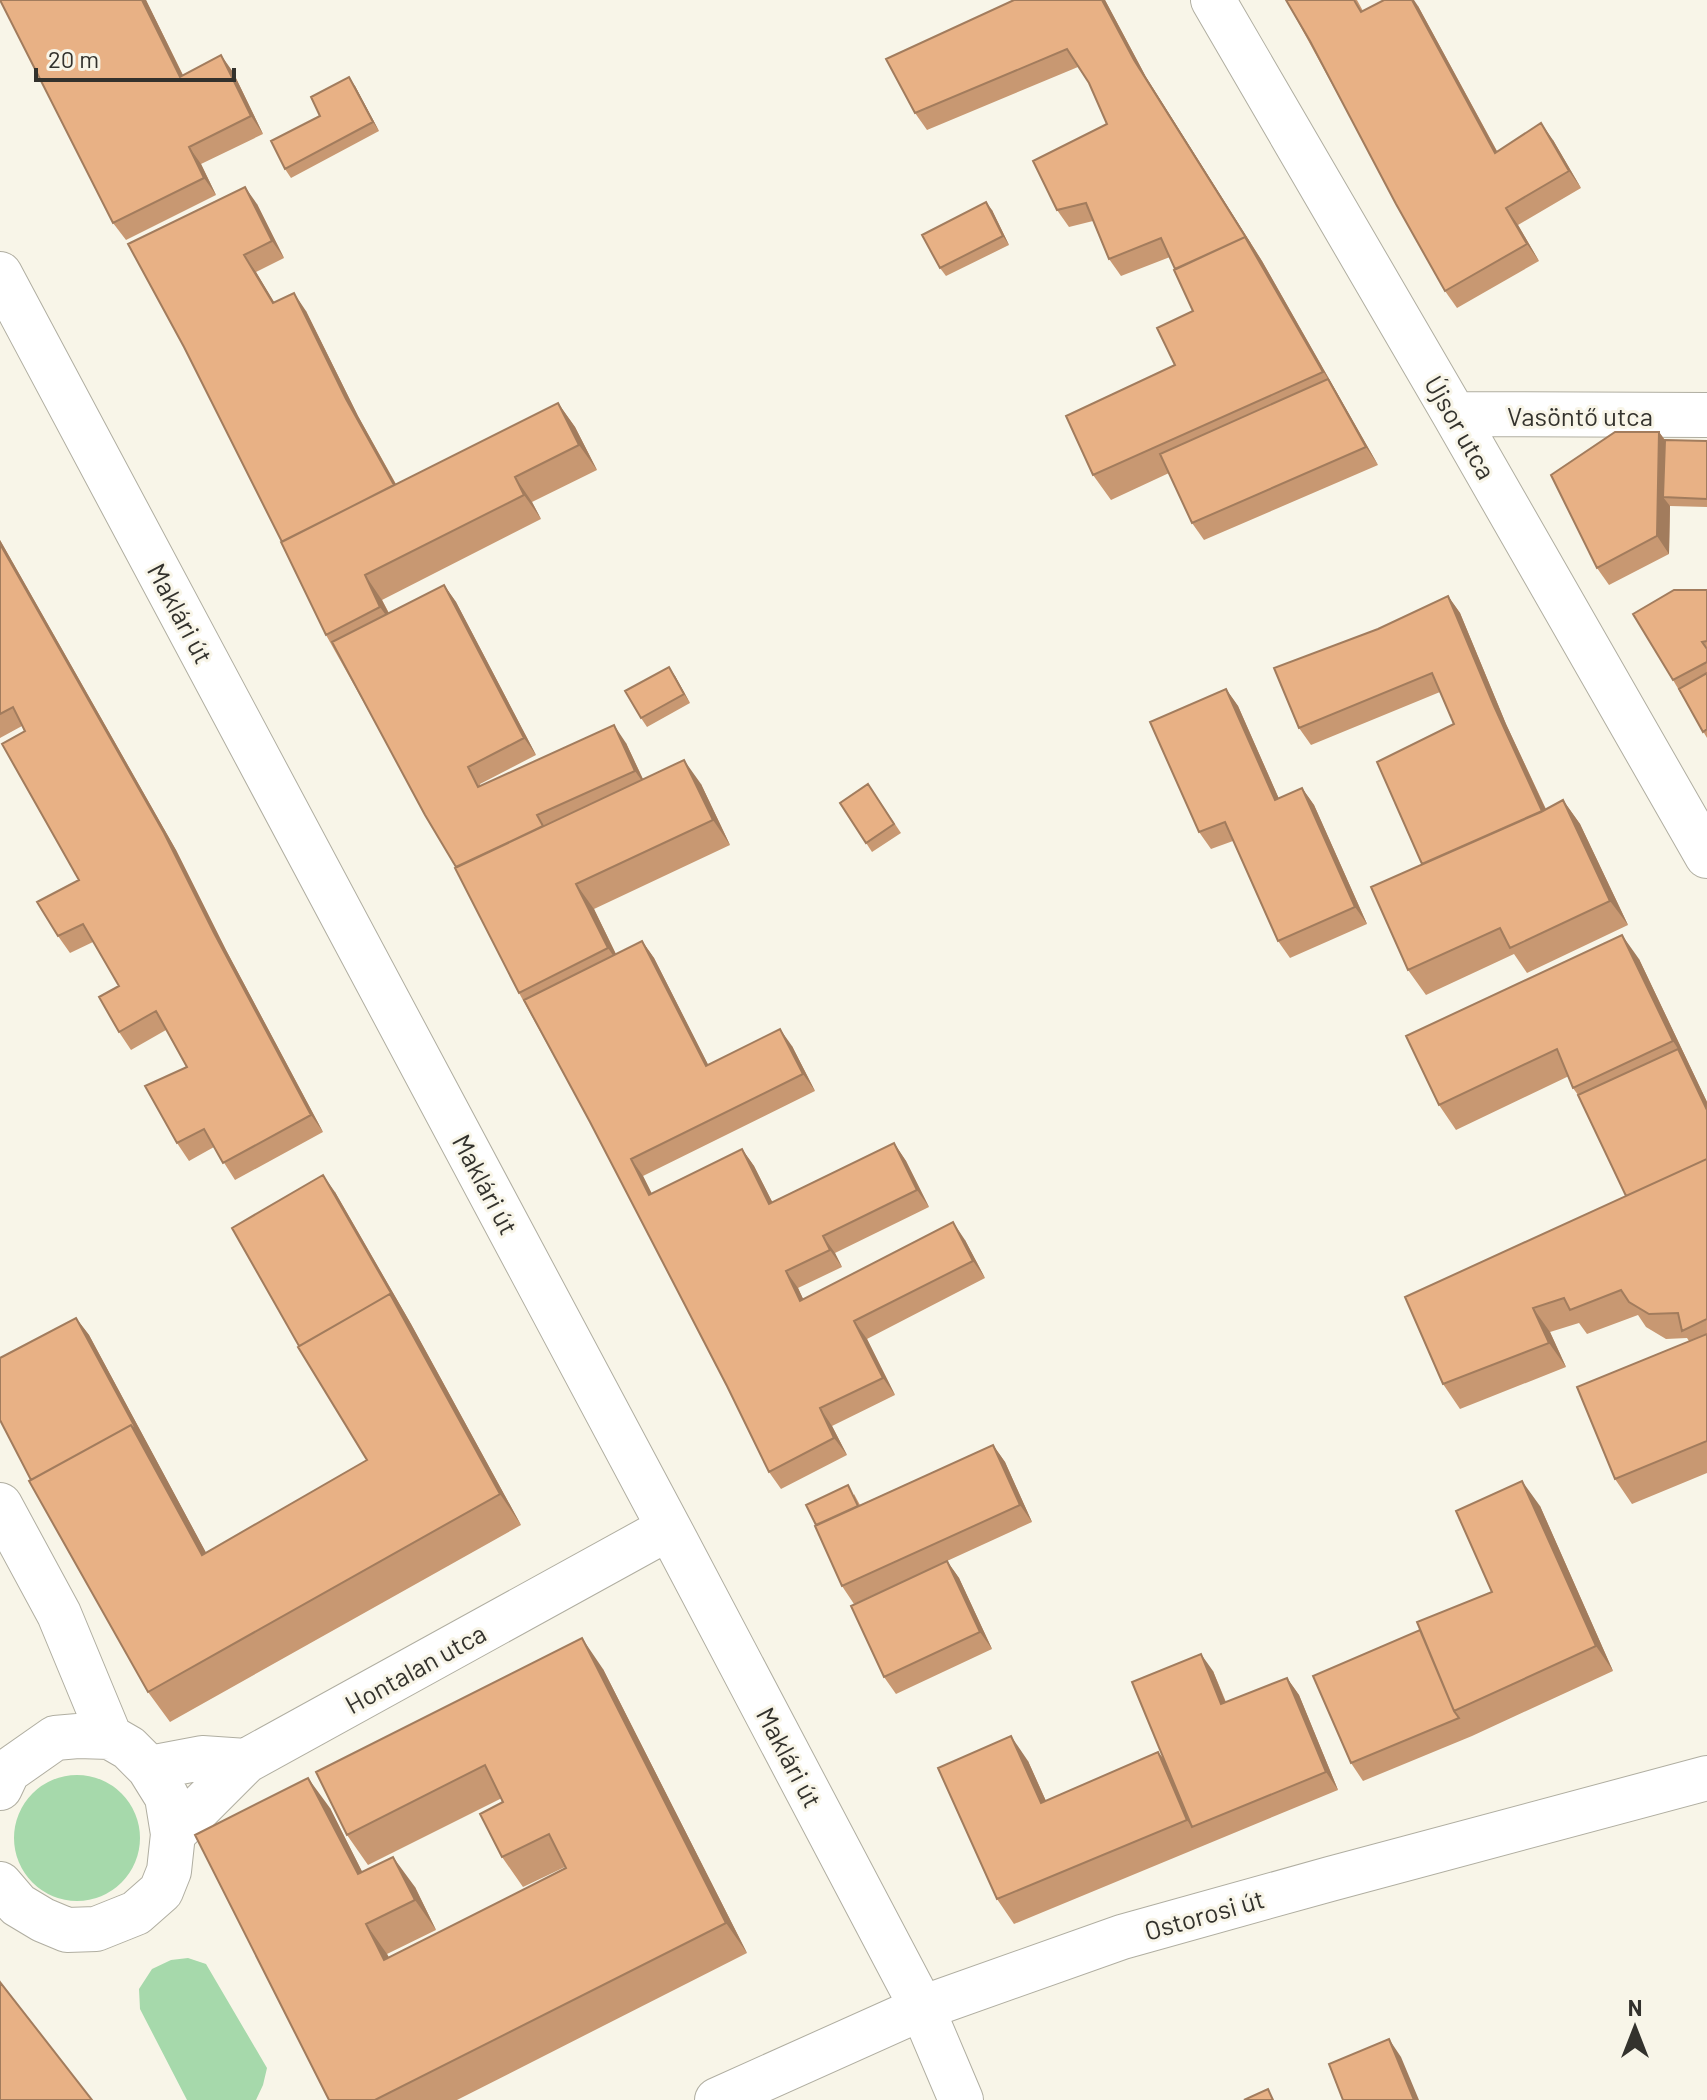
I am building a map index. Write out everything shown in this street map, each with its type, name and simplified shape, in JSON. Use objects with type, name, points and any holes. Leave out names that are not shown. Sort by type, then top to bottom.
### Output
[{"type":"street","name":"Újsor utca","points":[[1213,0],[1707,856]]},
{"type":"street","name":"Maklári út","points":[[0,274],[922,2008],[961,2100]]},
{"type":"street","name":"Vasöntő utca","points":[[1454,414],[1707,415]]},
{"type":"street","points":[[0,1505],[59,1614],[110,1737]]},
{"type":"street","name":"Hontalan utca","points":[[173,1834],[246,1761],[669,1528]]},
{"type":"street","points":[[0,1788],[8,1771],[55,1738],[76,1693],[59,1614]]},
{"type":"street","points":[[6,1898],[67,1930],[96,1929],[136,1913],[161,1891],[169,1871],[173,1834],[167,1797],[149,1768],[129,1748],[110,1737],[55,1738]]},
{"type":"street","points":[[149,1768],[202,1758],[246,1761]]},
{"type":"street","name":"Ostorosi út","points":[[717,2100],[922,2008],[1122,1937],[1707,1778]]},
{"type":"green space","points":[[77,1775],[101,1780],[122,1793],[135,1814],[140,1838],[135,1862],[122,1883],[101,1896],[77,1901],[53,1896],[32,1883],[19,1862],[14,1838],[19,1814],[32,1793],[53,1780]]},
{"type":"green space","points":[[188,1958],[206,1964],[267,2068],[256,2100],[187,2100],[140,2009],[139,1989],[152,1969],[171,1960]]},
{"type":"building","points":[[0,0],[142,0],[180,77],[221,55],[251,116],[189,147],[204,178],[113,223]]},
{"type":"building","points":[[1014,0],[1102,0],[1134,60],[1250,244],[1245,237],[1175,269],[1161,238],[1109,259],[1086,203],[1057,210],[1033,161],[1107,124],[1089,83],[1067,49],[915,113],[886,59]]},
{"type":"building","points":[[1286,0],[1354,0],[1361,12],[1384,0],[1412,0],[1495,153],[1541,123],[1569,171],[1506,208],[1527,244],[1445,291]]},
{"type":"building","points":[[349,77],[373,122],[285,169],[271,141],[320,116],[311,97]]},
{"type":"building","points":[[245,187],[272,241],[244,255],[273,303],[294,293],[346,399],[394,485],[282,542],[184,347],[128,244]]},
{"type":"building","points":[[986,202],[1003,236],[940,268],[922,235]]},
{"type":"building","points":[[1245,237],[1323,372],[1093,475],[1066,416],[1175,365],[1157,328],[1193,311],[1174,270]]},
{"type":"building","points":[[1328,379],[1366,447],[1192,523],[1160,454]]},
{"type":"building","points":[[558,403],[579,445],[515,477],[524,495],[365,575],[380,607],[326,635],[281,542]]},
{"type":"building","points":[[1615,432],[1659,432],[1657,536],[1597,568],[1551,475]]},
{"type":"building","points":[[1665,440],[1707,441],[1707,499],[1663,497]]},
{"type":"building","points":[[0,544],[164,833],[311,1115],[223,1163],[204,1129],[177,1143],[145,1086],[187,1067],[156,1011],[119,1032],[99,997],[119,986],[83,924],[58,936],[37,902],[79,880],[2,744],[25,731],[13,707],[0,714]]},
{"type":"building","points":[[444,585],[524,738],[468,767],[478,787],[614,725],[635,771],[537,815],[543,826],[456,867],[332,642]]},
{"type":"building","points":[[1674,590],[1707,590],[1707,641],[1702,642],[1707,649],[1707,662],[1673,680],[1633,614]]},
{"type":"building","points":[[1448,596],[1542,811],[1422,864],[1377,762],[1454,724],[1432,673],[1299,728],[1274,668],[1378,629]]},
{"type":"building","points":[[669,667],[684,694],[641,718],[625,691]]},
{"type":"building","points":[[1707,673],[1707,729],[1703,732],[1679,689]]},
{"type":"building","points":[[1226,689],[1275,800],[1302,788],[1355,907],[1278,941],[1225,822],[1199,832],[1150,722]]},
{"type":"building","points":[[684,760],[713,820],[576,884],[608,948],[519,993],[455,868]]},
{"type":"building","points":[[868,784],[894,824],[866,843],[840,803]]},
{"type":"building","points":[[1563,800],[1610,901],[1510,948],[1500,928],[1408,970],[1371,887]]},
{"type":"building","points":[[1622,935],[1673,1041],[1573,1088],[1557,1049],[1439,1105],[1406,1036]]},
{"type":"building","points":[[642,941],[706,1066],[780,1029],[803,1074],[631,1159],[649,1195],[742,1149],[769,1204],[894,1143],[917,1190],[823,1236],[830,1250],[786,1271],[800,1301],[953,1222],[973,1261],[854,1321],[883,1378],[820,1408],[834,1438],[769,1472],[524,1000]]},
{"type":"building","points":[[1678,1049],[1707,1110],[1707,1159],[1626,1196],[1578,1095]]},
{"type":"building","points":[[1707,1159],[1707,1319],[1682,1331],[1678,1313],[1649,1314],[1629,1302],[1621,1290],[1570,1310],[1564,1298],[1533,1308],[1549,1343],[1443,1384],[1405,1297]]},
{"type":"building","points":[[323,1175],[399,1307],[390,1294],[299,1346],[232,1228]]},
{"type":"building","points":[[390,1294],[500,1494],[148,1692],[29,1481],[131,1425],[202,1555],[367,1460],[298,1347]]},
{"type":"building","points":[[76,1318],[141,1438],[131,1425],[31,1480],[0,1420],[0,1358]]},
{"type":"building","points":[[1707,1334],[1707,1441],[1615,1479],[1577,1387]]},
{"type":"building","points":[[993,1445],[1020,1505],[842,1586],[815,1526]]},
{"type":"building","points":[[1522,1481],[1596,1646],[1454,1711],[1417,1622],[1492,1592],[1456,1511]]},
{"type":"building","points":[[848,1485],[858,1506],[816,1525],[806,1505]]},
{"type":"building","points":[[947,1561],[980,1632],[884,1677],[851,1606]]},
{"type":"building","points":[[1420,1630],[1459,1718],[1351,1763],[1313,1676]]},
{"type":"building","points":[[582,1638],[726,1923],[375,2100],[329,2100],[195,1835],[308,1778],[358,1874],[393,1857],[415,1900],[366,1924],[384,1960],[566,1868],[549,1834],[502,1857],[480,1814],[503,1802],[485,1765],[347,1835],[316,1772]]},
{"type":"building","points":[[1201,1654],[1221,1704],[1287,1678],[1326,1772],[1192,1827],[1132,1682]]},
{"type":"building","points":[[1011,1736],[1041,1803],[1158,1752],[1187,1820],[997,1899],[938,1768]]},
{"type":"building","points":[[0,1982],[92,2100],[0,2100]]},
{"type":"building","points":[[1389,2039],[1414,2100],[1343,2100],[1329,2064]]},
{"type":"building","points":[[1268,2089],[1273,2100],[1244,2100]]}]
